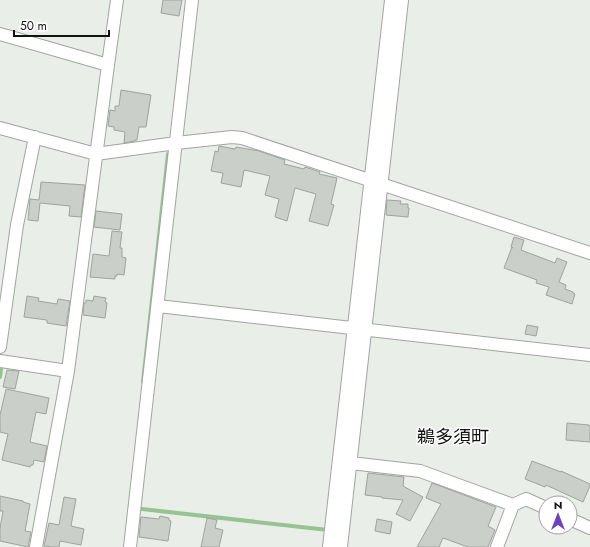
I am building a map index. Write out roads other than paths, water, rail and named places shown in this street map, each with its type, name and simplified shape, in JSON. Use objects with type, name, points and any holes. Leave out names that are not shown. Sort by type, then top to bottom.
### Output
[{"type":"street","points":[[36,547],[68,371],[117,0]]},
{"type":"street","points":[[130,547],[192,0]]},
{"type":"street","points":[[341,547],[345,463],[376,182],[391,0]]},
{"type":"street","points":[[376,182],[402,0]]},
{"type":"street","points":[[0,34],[108,65]]},
{"type":"street","points":[[0,128],[96,154],[176,143],[232,137],[242,138],[590,252]]},
{"type":"street","points":[[0,347],[17,225],[35,137]]},
{"type":"street","points":[[158,306],[590,355]]},
{"type":"street","points":[[0,361],[68,371]]},
{"type":"street","points":[[345,463],[420,471],[513,505]]},
{"type":"street","points":[[329,547],[345,463]]},
{"type":"street","points":[[497,547],[513,505],[526,499],[538,504]]},
{"type":"street","points":[[578,523],[590,528]]},
{"type":"waterway","points":[[143,382],[168,154]]},
{"type":"waterway","points":[[0,377],[1,369]]},
{"type":"waterway","points":[[142,509],[328,530]]},
{"type":"district","name":"鵜多須町","points":[[453,437]]}]
